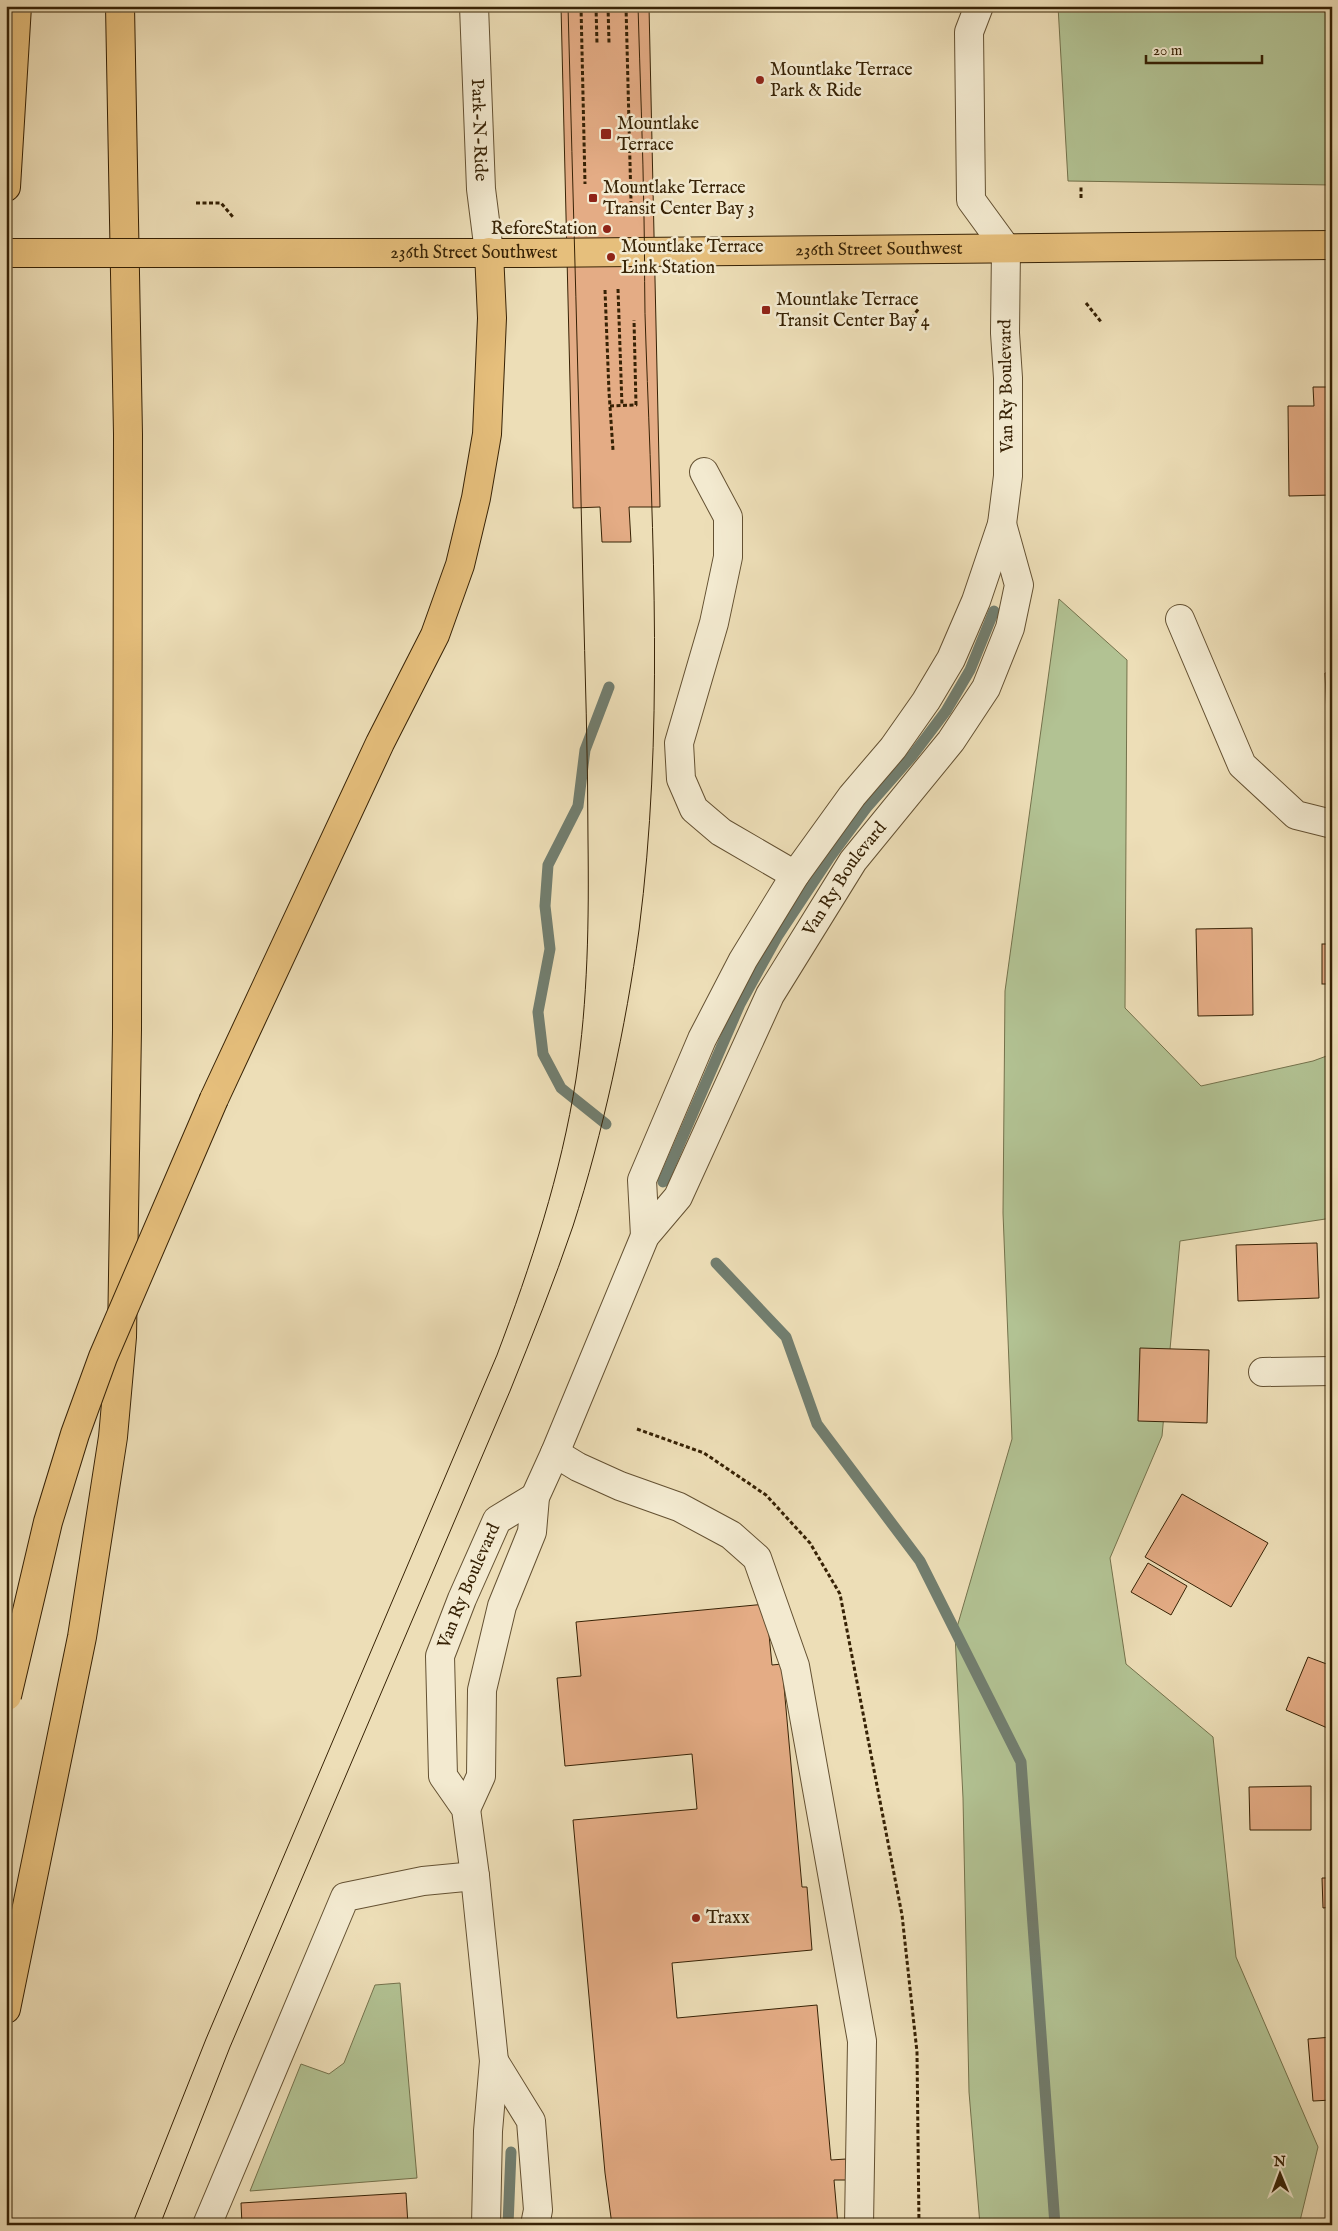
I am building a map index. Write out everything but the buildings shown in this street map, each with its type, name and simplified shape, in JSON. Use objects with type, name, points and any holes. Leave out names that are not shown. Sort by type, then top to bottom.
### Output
[{"type":"main road","points":[[6,187],[17,6]]},
{"type":"main road","points":[[6,2010],[82,1637],[113,1436],[122,1337],[127,1030],[128,434],[120,6]]},
{"type":"main road","name":"236th Street Southwest","points":[[6,253],[489,252],[1332,245]]},
{"type":"main road","points":[[7,1698],[48,1522],[75,1434],[103,1358],[214,1099],[270,975],[380,743],[435,635],[460,565],[476,498],[487,434],[492,318],[489,252]]},
{"type":"street","name":"Park-N-Ride","points":[[474,6],[481,188],[489,252]]},
{"type":"street","points":[[980,6],[969,32],[972,200],[1006,248]]},
{"type":"street","name":"Van Ry Boulevard","points":[[645,1236],[642,1180],[702,1039],[743,960],[795,875],[852,796],[893,748],[926,701],[952,659],[976,601],[1002,524],[1008,476],[1008,378],[1005,333],[1006,248]]},
{"type":"street","points":[[704,472],[728,517],[728,557],[714,623],[679,743],[681,778],[694,809],[721,832],[795,875]]},
{"type":"street","name":"Van Ry Boulevard","points":[[466,1809],[481,1776],[482,1690],[502,1606],[532,1532],[534,1497],[555,1454],[645,1236],[678,1197],[770,995],[854,861],[951,741],[986,688],[1010,628],[1019,585],[1002,524]]},
{"type":"street","points":[[1180,618],[1242,765],[1296,815],[1332,824]]},
{"type":"street","points":[[1263,1372],[1332,1371]]},
{"type":"street","points":[[555,1454],[578,1467],[620,1486],[679,1506],[731,1535],[757,1558],[795,1666],[862,2041],[859,2225]]},
{"type":"street","name":"Van Ry Boulevard","points":[[486,2225],[488,2131],[494,2061],[475,1876],[466,1809],[443,1776],[440,1656],[497,1520],[534,1497]]},
{"type":"street","points":[[207,2225],[346,1897],[423,1881],[475,1876]]},
{"type":"street","name":"Van Ry Boulevard","points":[[494,2061],[532,2121],[538,2210],[535,2225]]},
{"type":"path","points":[[581,6],[585,184]]},
{"type":"path","points":[[596,6],[597,44]]},
{"type":"path","points":[[608,6],[608,44]]},
{"type":"path","points":[[626,6],[631,202]]},
{"type":"path","points":[[1081,185],[1081,198]]},
{"type":"path","points":[[196,203],[221,203]]},
{"type":"path","points":[[618,289],[622,406]]},
{"type":"path","points":[[605,290],[610,406],[614,450]]},
{"type":"path","points":[[1086,303],[1102,322]]},
{"type":"path","points":[[908,323],[919,308]]},
{"type":"path","points":[[610,406],[636,405],[634,320]]},
{"type":"green space","points":[[1058,6],[1332,6],[1332,185],[1068,181]]},
{"type":"green space","points":[[1059,599],[1127,660],[1125,1008],[1201,1086],[1313,1061],[1332,1054],[1332,1218],[1180,1241],[1162,1436],[1110,1558],[1126,1664],[1213,1737],[1236,1957],[1318,2147],[1299,2225],[980,2225],[969,2092],[963,1798],[955,1634],[1012,1439],[1003,1213],[1005,991]]},
{"type":"green space","points":[[400,1983],[417,2178],[250,2191],[301,2064],[329,2074],[344,2063],[375,1985]]},
{"type":"waterway","points":[[663,1182],[740,1004],[777,937],[830,857],[867,807],[912,756],[946,711],[970,670],[994,611]]},
{"type":"waterway","points":[[606,1124],[561,1088],[543,1054],[538,1012],[550,949],[545,906],[548,865],[578,806],[585,750],[609,687]]},
{"type":"waterway","points":[[716,1263],[786,1337],[817,1424],[920,1561],[1021,1762],[1055,2225]]},
{"type":"waterway","points":[[508,2225],[511,2152]]},
{"type":"tram line","points":[[132,2225],[206,2039],[497,1355],[544,1219],[570,1114],[580,1049],[587,960],[588,777],[568,6]]},
{"type":"tram line","points":[[160,2225],[230,2047],[535,1329],[573,1226],[604,1117],[634,966],[647,857],[652,784],[654,711],[653,564],[645,329],[644,191],[638,6]]},
{"type":"place","name":"Mountlake Terrace Park & Ride","points":[[760,80]]},
{"type":"place","name":"Mountlake Terrace","points":[[606,134]]},
{"type":"place","name":"Mountlake Terrace Transit Center Bay 3","points":[[593,198]]},
{"type":"place","name":"ReforeStation","points":[[607,229]]},
{"type":"place","name":"Mountlake Terrace Link Station","points":[[611,257]]},
{"type":"place","name":"Mountlake Terrace Transit Center Bay 4","points":[[766,310]]},
{"type":"place","name":"Traxx","points":[[696,1918]]}]
